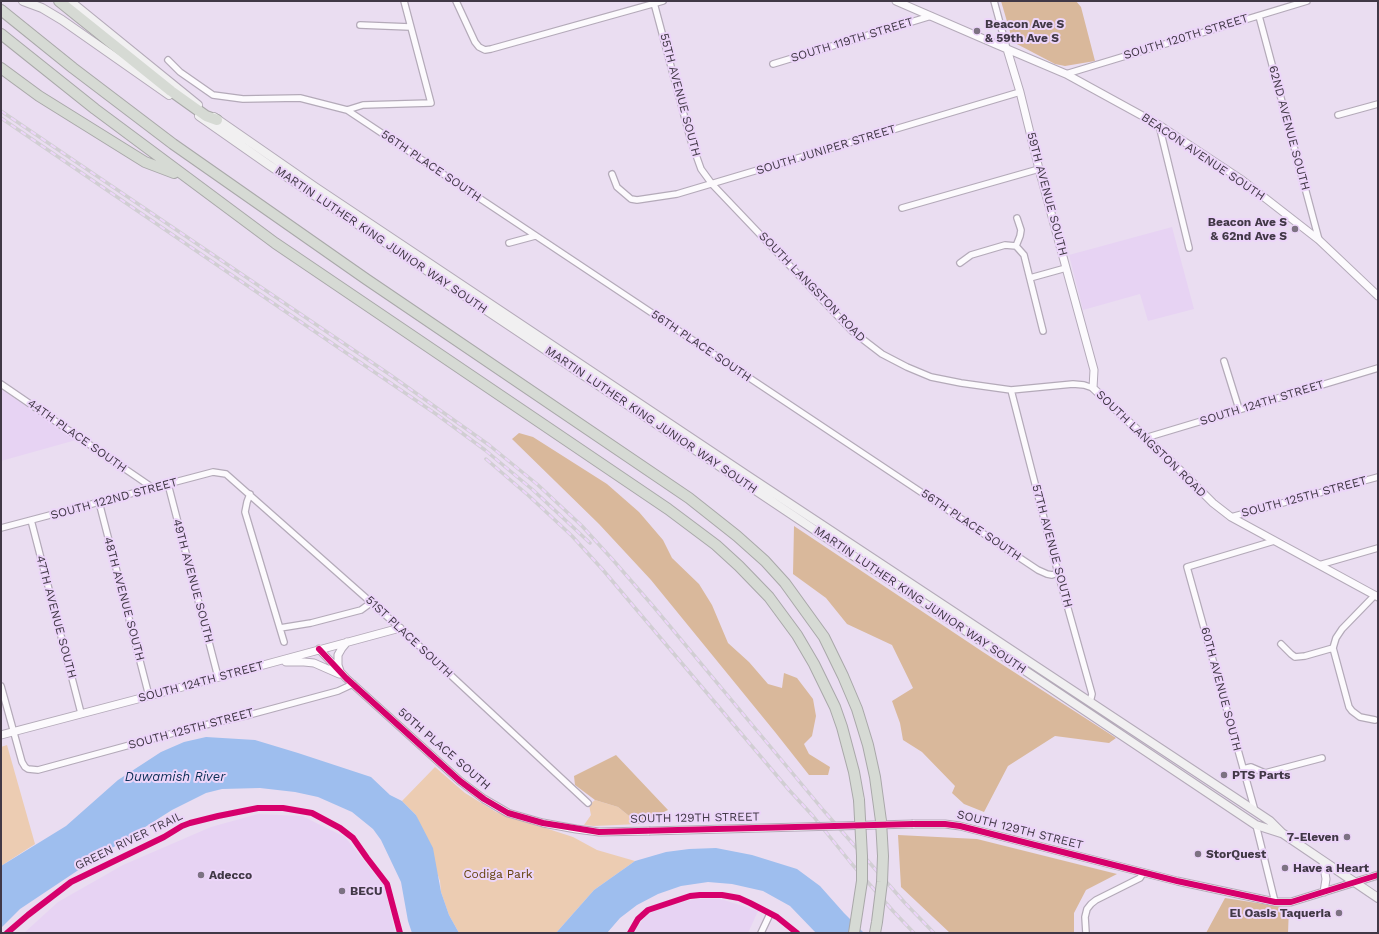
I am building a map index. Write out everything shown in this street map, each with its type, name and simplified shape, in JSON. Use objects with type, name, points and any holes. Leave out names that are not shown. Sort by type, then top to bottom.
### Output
[{"type":"highway","points":[[59,1],[171,91],[206,116],[217,120]]},
{"type":"highway","points":[[1,10],[73,68],[173,144],[366,279],[689,498],[737,536],[785,583],[824,637],[857,709],[868,745],[875,777],[881,821],[883,856],[882,882],[875,933]]},
{"type":"highway","points":[[1,34],[95,109],[281,247],[668,509],[716,545],[769,597],[797,635],[814,664],[835,707],[853,764],[859,800],[862,856],[862,880],[854,933]]},
{"type":"highway","points":[[1,68],[39,96],[146,162],[187,178]]},
{"type":"main road","name":"MARTIN LUTHER KING JUNIOR WAY SOUTH","points":[[23,1],[42,8],[62,20],[276,170],[1256,825],[1282,833]]},
{"type":"main road","name":"MARTIN LUTHER KING JUNIOR WAY SOUTH","points":[[70,1],[217,120],[315,187],[1270,821],[1282,833],[1378,898]]},
{"type":"street","points":[[168,60],[180,72],[213,95],[243,99],[300,98],[347,110],[362,105],[431,103],[404,1]]},
{"type":"street","points":[[456,1],[477,45],[485,50],[491,50],[663,1]]},
{"type":"street","name":"BEACON AVENUE SOUTH","points":[[896,1],[1066,74],[1159,125],[1242,180],[1319,240],[1378,296]]},
{"type":"street","name":"59TH AVENUE SOUTH","points":[[994,1],[1020,92],[1094,370],[1093,388]]},
{"type":"street","name":"SOUTH 120TH STREET","points":[[1066,74],[1307,1]]},
{"type":"street","name":"55TH AVENUE SOUTH","points":[[654,4],[699,164],[712,184]]},
{"type":"street","name":"SOUTH 119TH STREET","points":[[773,64],[931,16]]},
{"type":"street","name":"62ND AVENUE SOUTH","points":[[1258,16],[1319,240]]},
{"type":"street","points":[[360,25],[410,27]]},
{"type":"street","name":"SOUTH JUNIPER STREET","points":[[612,174],[617,187],[631,199],[638,200],[677,194],[1020,92]]},
{"type":"street","points":[[1338,115],[1378,104]]},
{"type":"street","name":"56TH PLACE SOUTH","points":[[347,110],[1038,570],[1052,575],[1058,573]]},
{"type":"street","points":[[1159,125],[1189,248]]},
{"type":"street","points":[[902,208],[1039,168]]},
{"type":"street","name":"SOUTH LANGSTON ROAD","points":[[712,184],[852,331],[882,354],[931,377],[961,383],[1012,390],[1073,384],[1093,388],[1213,503],[1231,517],[1377,596]]},
{"type":"street","points":[[1016,246],[1021,230],[1018,218]]},
{"type":"street","points":[[509,243],[535,236]]},
{"type":"street","points":[[960,263],[971,255],[1005,245],[1016,246],[1024,255],[1043,331]]},
{"type":"street","points":[[1030,278],[1066,268]]},
{"type":"street","points":[[1224,361],[1239,409]]},
{"type":"street","name":"SOUTH 124TH STREET","points":[[1145,438],[1378,368]]},
{"type":"street","name":"44TH PLACE SOUTH","points":[[1,384],[153,488]]},
{"type":"street","name":"57TH AVENUE SOUTH","points":[[1012,390],[1058,573],[1092,694],[1090,702]]},
{"type":"street","name":"SOUTH 122ND STREET","points":[[1,528],[213,472],[226,474]]},
{"type":"street","name":"51ST PLACE SOUTH","points":[[226,474],[372,602],[588,803]]},
{"type":"street","name":"SOUTH 125TH STREET","points":[[1231,517],[1378,477]]},
{"type":"street","name":"49TH AVENUE SOUTH","points":[[168,484],[218,677]]},
{"type":"street","points":[[250,494],[245,512],[284,642]]},
{"type":"street","name":"48TH AVENUE SOUTH","points":[[99,502],[150,696]]},
{"type":"street","name":"47TH AVENUE SOUTH","points":[[31,520],[81,713]]},
{"type":"street","name":"60TH AVENUE SOUTH","points":[[1255,811],[1187,567],[1274,541]]},
{"type":"street","points":[[1318,565],[1378,548]]},
{"type":"street","points":[[1375,720],[1360,717],[1352,711],[1333,648],[1336,638],[1342,629],[1377,596]]},
{"type":"street","points":[[280,628],[311,623],[361,610],[372,602]]},
{"type":"street","name":"SOUTH 124TH STREET","points":[[1,735],[400,628]]},
{"type":"street","points":[[344,675],[338,665],[338,655],[347,642]]},
{"type":"street","points":[[1282,644],[1295,657],[1305,656],[1333,648]]},
{"type":"street","points":[[319,650],[322,666]]},
{"type":"street","name":"50TH PLACE SOUTH","points":[[319,650],[353,684],[460,781],[484,799],[508,813],[543,823],[576,829]]},
{"type":"street","points":[[264,664],[291,661],[314,663],[344,675]]},
{"type":"street","name":"SOUTH 125TH STREET","points":[[13,731],[22,762],[25,767],[28,769],[38,770],[192,728],[249,715],[338,691],[353,684]]},
{"type":"street","points":[[1,686],[13,731]]},
{"type":"street","points":[[1243,769],[1251,767],[1265,773],[1322,758]]},
{"type":"street","name":"SOUTH 129TH STREET","points":[[576,829],[599,832],[945,824],[960,826],[1142,873],[1275,902],[1290,902],[1378,875]]},
{"type":"street","points":[[1256,825],[1275,902]]},
{"type":"street","points":[[1323,861],[1326,878],[1324,892]]},
{"type":"street","points":[[1086,933],[1085,917],[1087,909],[1091,904],[1140,878],[1142,873]]},
{"type":"street","points":[[761,933],[769,916]]},
{"type":"shaded area","points":[[1001,1],[1076,1],[1081,7],[1095,61],[1065,66],[1055,64],[1013,42]]},
{"type":"shaded area","points":[[1172,227],[1194,309],[1148,321],[1140,294],[1083,310],[1069,255]]},
{"type":"shaded area","points":[[1,389],[76,440],[1,461]]},
{"type":"shaded area","points":[[519,433],[533,437],[607,484],[639,512],[663,540],[672,558],[699,584],[712,605],[728,643],[749,662],[768,684],[782,688],[784,673],[797,678],[813,699],[816,716],[812,736],[804,744],[809,754],[830,767],[828,775],[809,775],[651,580],[599,524],[512,439]]},
{"type":"shaded area","points":[[794,526],[983,652],[1116,738],[1109,743],[1055,736],[1008,766],[984,812],[964,804],[952,793],[955,786],[922,752],[903,740],[900,723],[892,701],[913,688],[892,645],[847,624],[826,598],[793,574]]},
{"type":"shaded area","points":[[616,755],[668,810],[639,824],[618,807],[595,800],[575,785],[574,776]]},
{"type":"shaded area","points":[[258,814],[302,816],[345,837],[385,887],[395,933],[24,933],[58,902],[123,865],[211,827]]},
{"type":"shaded area","points":[[898,835],[977,839],[1117,874],[1086,890],[1074,913],[1074,933],[950,933],[901,887]]},
{"type":"shaded area","points":[[1225,898],[1289,908],[1288,933],[1206,933]]},
{"type":"shaded area","points":[[699,899],[721,899],[758,911],[748,933],[633,933],[645,917],[654,911],[686,901]]},
{"type":"green space","points":[[7,745],[35,844],[1,866],[1,747]]},
{"type":"green space","name":"Codiga Park","points":[[435,767],[465,793],[496,812],[573,837],[597,850],[635,861],[594,890],[556,933],[459,933],[449,915],[441,892],[440,881],[416,815],[402,801]]},
{"type":"green space","points":[[595,800],[618,807],[639,824],[584,825],[591,815],[589,805]]},
{"type":"water","name":"Duwamish River","points":[[206,737],[255,740],[298,753],[371,777],[390,795],[402,801],[416,815],[433,848],[441,892],[449,915],[459,933],[412,933],[408,921],[401,882],[381,840],[373,829],[352,812],[318,797],[295,792],[260,788],[222,789],[206,793],[172,810],[20,909],[1,928],[1,866],[66,826],[118,780],[161,752],[184,742]]},
{"type":"water","points":[[716,848],[752,855],[797,869],[820,886],[864,933],[816,933],[790,906],[763,891],[732,884],[708,882],[681,886],[658,894],[637,905],[620,918],[607,933],[556,933],[594,890],[635,861],[666,852]]},
{"type":"railway","points":[[1,111],[389,374],[489,445],[538,485],[582,526],[613,560],[824,811],[905,903],[934,933]]},
{"type":"railway","points":[[1,118],[436,414],[485,450],[533,490],[590,543]]},
{"type":"railway","points":[[486,459],[572,536],[603,570],[789,790],[813,816],[851,863],[914,933]]},
{"type":"cycle path","points":[[319,649],[346,678],[460,781],[484,799],[508,813],[543,823],[599,832],[945,824],[960,826],[1177,881],[1275,902],[1291,902],[1378,875]]},
{"type":"cycle path","name":"GREEN RIVER TRAIL","points":[[7,933],[71,882],[164,837],[182,826],[218,816],[258,808],[283,808],[312,813],[340,828],[353,838],[387,884],[400,933]]},
{"type":"cycle path","points":[[630,933],[638,919],[648,910],[690,896],[700,895],[722,895],[739,898],[777,917],[797,933]]},
{"type":"place","name":"Beacon Ave S & 59th Ave S","points":[[977,31]]},
{"type":"place","name":"Beacon Ave S & 62nd Ave S","points":[[1295,229]]},
{"type":"place","name":"PTS Parts","points":[[1224,775]]},
{"type":"place","name":"7-Eleven","points":[[1347,837]]},
{"type":"place","name":"StorQuest","points":[[1198,854]]},
{"type":"place","name":"Have a Heart","points":[[1285,868]]},
{"type":"place","name":"Adecco","points":[[201,875]]},
{"type":"place","name":"BECU","points":[[342,891]]},
{"type":"place","name":"El Oasis Taqueria","points":[[1339,913]]}]
